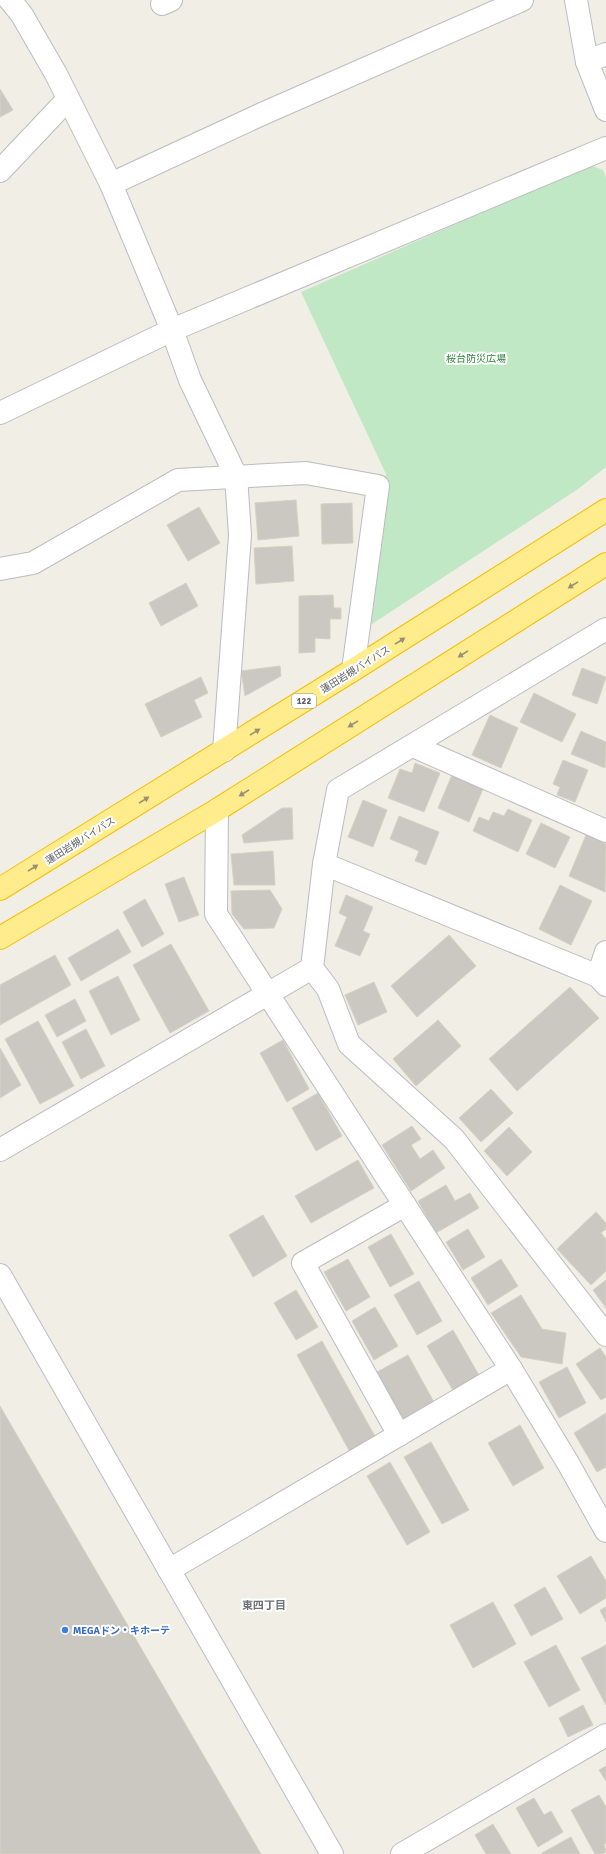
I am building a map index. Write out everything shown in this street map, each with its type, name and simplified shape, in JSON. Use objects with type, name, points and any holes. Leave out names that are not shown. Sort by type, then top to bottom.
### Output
[{"type":"highway","name":"蓮田岩槻バイパス","points":[[0,889],[224,751],[606,510]]},
{"type":"highway","points":[[0,938],[217,810],[606,564]]},
{"type":"street","points":[[111,184],[262,114],[522,0]]},
{"type":"street","points":[[576,0],[596,58],[606,110]]},
{"type":"street","points":[[21,5],[111,184],[172,330],[190,380],[236,476],[240,535],[224,751]]},
{"type":"street","points":[[0,172],[68,99]]},
{"type":"street","points":[[0,413],[172,330],[606,148]]},
{"type":"street","points":[[0,570],[33,563],[178,480],[306,473],[378,486],[353,670]]},
{"type":"street","points":[[606,629],[338,790],[324,864],[312,968],[328,989],[349,1044],[454,1139],[606,1335]]},
{"type":"street","points":[[412,746],[606,831]]},
{"type":"street","points":[[217,810],[216,914],[511,1369],[568,1463],[606,1531]]},
{"type":"street","points":[[324,864],[602,981],[606,952]]},
{"type":"street","points":[[0,1150],[312,968]]},
{"type":"street","points":[[399,1435],[303,1263],[404,1205]]},
{"type":"street","points":[[0,1275],[332,1854]]},
{"type":"street","points":[[169,1570],[511,1369]]},
{"type":"street","points":[[402,1854],[606,1735]]},
{"type":"green space","name":"桜台防災広場","points":[[590,165],[603,170],[606,177],[606,467],[578,489],[366,628],[367,596],[386,474],[301,292]]},
{"type":"building","points":[[0,89],[13,110],[0,117]]},
{"type":"building","points":[[296,500],[299,536],[258,540],[255,503]]},
{"type":"building","points":[[352,503],[353,543],[322,544],[321,504]]},
{"type":"building","points":[[199,507],[220,543],[188,561],[167,525]]},
{"type":"building","points":[[292,546],[294,581],[256,584],[254,548]]},
{"type":"building","points":[[186,583],[198,606],[161,626],[149,603]]},
{"type":"building","points":[[333,595],[334,608],[341,608],[341,619],[330,619],[330,639],[315,638],[315,652],[299,653],[299,596]]},
{"type":"building","points":[[280,666],[281,676],[245,696],[241,671]]},
{"type":"building","points":[[582,668],[606,677],[597,704],[572,695]]},
{"type":"building","points":[[201,677],[208,693],[194,700],[202,717],[161,737],[145,704]]},
{"type":"building","points":[[534,693],[576,714],[562,742],[520,722]]},
{"type":"building","points":[[490,715],[518,728],[501,768],[472,755]]},
{"type":"building","points":[[581,731],[606,742],[605,768],[571,754]]},
{"type":"building","points":[[563,760],[588,770],[575,802],[557,795],[560,787],[553,784]]},
{"type":"building","points":[[415,763],[440,773],[424,812],[388,798],[400,769],[412,773]]},
{"type":"building","points":[[452,775],[483,789],[469,822],[438,808]]},
{"type":"building","points":[[363,800],[387,810],[373,847],[348,837]]},
{"type":"building","points":[[282,808],[292,808],[293,839],[244,843],[242,835]]},
{"type":"building","points":[[508,809],[532,820],[518,852],[473,831],[479,817],[489,821],[493,812],[504,816]]},
{"type":"building","points":[[399,816],[439,832],[426,865],[415,861],[419,851],[390,839]]},
{"type":"building","points":[[541,823],[570,837],[555,868],[526,854]]},
{"type":"building","points":[[586,835],[606,844],[605,892],[569,876]]},
{"type":"building","points":[[273,851],[275,885],[234,885],[231,854]]},
{"type":"building","points":[[184,877],[199,915],[179,922],[165,884]]},
{"type":"building","points":[[560,885],[592,901],[571,945],[539,929]]},
{"type":"building","points":[[270,890],[282,909],[274,928],[244,929],[232,914],[231,891]]},
{"type":"building","points":[[346,895],[373,907],[363,931],[370,934],[360,956],[335,946],[347,917],[339,913]]},
{"type":"building","points":[[145,899],[164,934],[142,947],[123,912]]},
{"type":"building","points":[[118,929],[131,952],[81,981],[68,958]]},
{"type":"building","points":[[449,935],[476,966],[417,1017],[391,986]]},
{"type":"building","points":[[171,944],[209,1011],[170,1033],[133,965]]},
{"type":"building","points":[[55,955],[71,985],[0,1025],[0,985]]},
{"type":"building","points":[[118,976],[140,1020],[111,1035],[89,991]]},
{"type":"building","points":[[374,982],[387,1012],[358,1025],[345,995]]},
{"type":"building","points":[[570,987],[599,1018],[517,1091],[489,1059]]},
{"type":"building","points":[[75,999],[86,1021],[57,1037],[45,1015]]},
{"type":"building","points":[[438,1020],[461,1046],[416,1086],[393,1059]]},
{"type":"building","points":[[38,1021],[74,1086],[40,1104],[5,1039]]},
{"type":"building","points":[[86,1029],[105,1066],[81,1079],[62,1042]]},
{"type":"building","points":[[283,1040],[309,1089],[287,1102],[260,1053]]},
{"type":"building","points":[[0,1048],[21,1085],[0,1098]]},
{"type":"building","points":[[491,1089],[513,1113],[481,1142],[459,1118]]},
{"type":"building","points":[[318,1093],[342,1136],[316,1151],[292,1108]]},
{"type":"building","points":[[412,1126],[421,1139],[411,1145],[420,1159],[433,1150],[445,1168],[411,1191],[382,1145]]},
{"type":"building","points":[[509,1127],[532,1152],[507,1176],[484,1151]]},
{"type":"building","points":[[358,1160],[374,1188],[311,1223],[295,1196]]},
{"type":"building","points":[[446,1185],[455,1201],[470,1193],[479,1208],[436,1233],[418,1201]]},
{"type":"building","points":[[596,1212],[606,1223],[606,1229],[601,1233],[606,1239],[606,1271],[591,1285],[557,1249]]},
{"type":"building","points":[[263,1215],[287,1256],[253,1277],[229,1235]]},
{"type":"building","points":[[468,1229],[485,1257],[463,1270],[446,1242]]},
{"type":"building","points":[[391,1234],[414,1274],[390,1287],[368,1247]]},
{"type":"building","points":[[348,1259],[370,1297],[346,1311],[324,1272]]},
{"type":"building","points":[[501,1259],[518,1286],[488,1305],[471,1278]]},
{"type":"building","points":[[606,1280],[606,1308],[593,1290]]},
{"type":"building","points":[[419,1281],[442,1321],[417,1335],[394,1295]]},
{"type":"building","points":[[296,1290],[318,1327],[296,1340],[274,1303]]},
{"type":"building","points":[[521,1295],[542,1329],[566,1333],[562,1364],[521,1357],[491,1313]]},
{"type":"building","points":[[375,1307],[398,1346],[374,1360],[352,1321]]},
{"type":"building","points":[[453,1330],[480,1377],[454,1392],[427,1346]]},
{"type":"building","points":[[322,1341],[377,1440],[351,1454],[297,1355]]},
{"type":"building","points":[[600,1348],[606,1357],[606,1397],[601,1400],[576,1364]]},
{"type":"building","points":[[408,1355],[435,1404],[404,1421],[377,1372]]},
{"type":"building","points":[[567,1367],[586,1403],[559,1418],[539,1382]]},
{"type":"building","name":"MEGAドン・キホーテ","points":[[0,1406],[261,1854],[0,1854]]},
{"type":"building","points":[[606,1413],[606,1467],[597,1472],[574,1433]]},
{"type":"building","points":[[520,1425],[544,1468],[513,1486],[488,1443]]},
{"type":"building","points":[[431,1442],[469,1510],[442,1524],[404,1457]]},
{"type":"building","points":[[390,1462],[430,1532],[407,1545],[367,1476]]},
{"type":"building","points":[[591,1556],[606,1581],[606,1598],[580,1614],[557,1576]]},
{"type":"building","points":[[545,1587],[563,1619],[531,1636],[514,1605]]},
{"type":"building","points":[[493,1602],[516,1644],[473,1668],[450,1625]]},
{"type":"building","points":[[606,1607],[606,1622],[600,1610]]},
{"type":"building","points":[[556,1645],[580,1690],[549,1707],[524,1662]]},
{"type":"building","points":[[606,1645],[606,1705],[581,1658]]},
{"type":"building","points":[[583,1705],[593,1725],[568,1737],[559,1718]]},
{"type":"building","points":[[606,1766],[606,1781],[599,1770]]},
{"type":"building","points":[[599,1795],[606,1807],[606,1843],[604,1844],[606,1852],[603,1854],[595,1854],[571,1810]]},
{"type":"building","points":[[534,1798],[544,1815],[551,1811],[563,1832],[538,1847],[516,1808]]},
{"type":"building","points":[[493,1824],[511,1854],[486,1854],[475,1835]]},
{"type":"building","points":[[571,1837],[580,1854],[542,1854],[542,1853]]},
{"type":"place","name":"MEGAドン・キホーテ","points":[[65,1630]]},
{"type":"district","name":"東四丁目","points":[[264,1605]]}]
